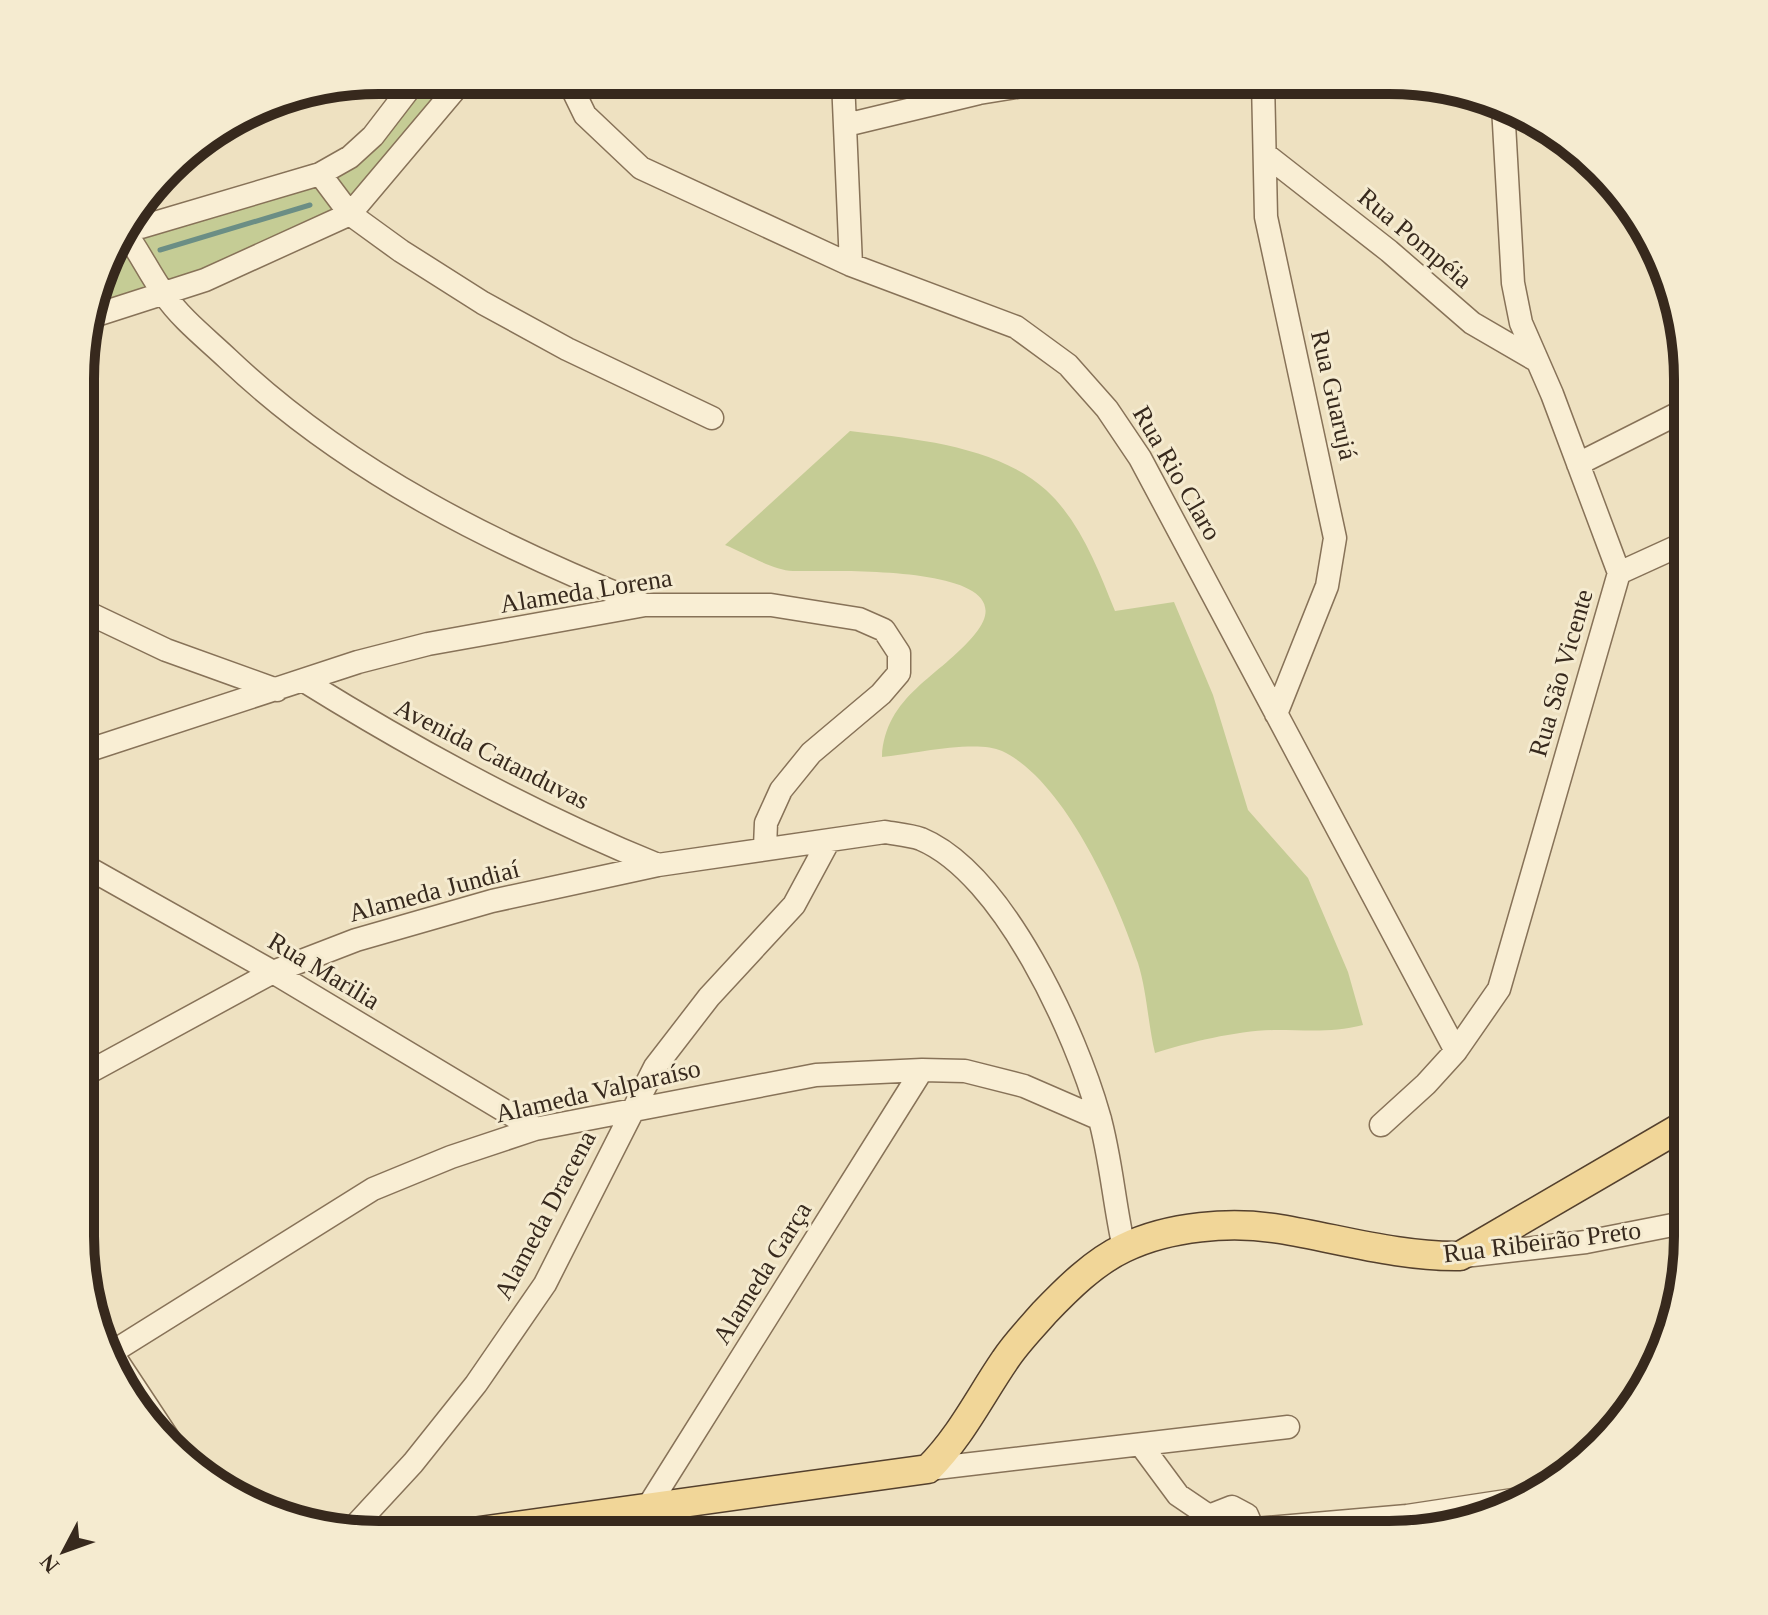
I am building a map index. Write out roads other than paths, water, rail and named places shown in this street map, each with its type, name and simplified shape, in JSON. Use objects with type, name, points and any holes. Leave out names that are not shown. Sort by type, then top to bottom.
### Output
[{"type":"main road","points":[[1460,1256],[1674,1131]]},
{"type":"main road","name":"Rua Ribeirão Preto","points":[[928,1469],[950,1446],[1005,1358],[1083,1275],[1124,1248],[1166,1234],[1219,1226],[1277,1229],[1420,1256],[1460,1256]]},
{"type":"main road","points":[[585,1521],[611,1518],[649,1505],[928,1469]]},
{"type":"street","points":[[138,227],[320,174],[350,157],[373,136],[405,94]]},
{"type":"street","points":[[102,313],[205,280],[350,214],[451,94]]},
{"type":"street","name":"Rua Rio Claro","points":[[575,94],[585,115],[641,168],[851,265],[1016,327],[1068,365],[1107,409],[1140,458],[1456,1051]]},
{"type":"street","points":[[844,94],[851,265]]},
{"type":"street","points":[[846,125],[972,95]]},
{"type":"street","name":"Rua Guarujá","points":[[1263,95],[1266,217],[1335,538],[1327,586],[1276,714]]},
{"type":"street","name":"Rua São Vicente","points":[[1381,1125],[1426,1084],[1456,1051],[1499,989],[1619,573],[1552,394],[1534,359],[1521,323],[1513,283],[1504,118]]},
{"type":"street","name":"Rua Pompéia","points":[[1265,154],[1389,251],[1472,323],[1534,359]]},
{"type":"street","points":[[320,174],[350,214],[401,251],[495,309],[581,356],[712,418]]},
{"type":"street","points":[[131,238],[164,294],[261,391],[338,448],[416,499],[560,571],[645,605]]},
{"type":"street","points":[[1578,464],[1673,416]]},
{"type":"street","points":[[1619,573],[1673,548]]},
{"type":"street","name":"Alameda Lorena","points":[[94,748],[306,682],[358,662],[428,644],[645,605],[771,605],[859,619],[884,630],[899,653],[899,673],[881,694],[811,753],[781,790],[766,823],[765,847]]},
{"type":"street","points":[[94,616],[166,650],[277,690]]},
{"type":"street","name":"Avenida Catanduvas","points":[[306,682],[403,742],[499,793],[658,865]]},
{"type":"street","name":"Alameda Jundiaí","points":[[95,1069],[273,972],[356,940],[492,901],[658,865],[765,847],[828,842],[885,832],[921,839],[967,872],[1015,927],[1083,1065],[1100,1119],[1124,1248]]},
{"type":"street","name":"Alameda Dracena","points":[[360,1520],[413,1463],[476,1384],[545,1284],[655,1067],[709,997],[794,905],[828,842]]},
{"type":"street","name":"Rua Marilia","points":[[95,872],[273,972],[535,1129]]},
{"type":"street","name":"Alameda Valparaíso","points":[[118,1349],[373,1189],[451,1157],[535,1129],[816,1075],[922,1070],[965,1071],[1024,1086],[1100,1119]]},
{"type":"street","name":"Alameda Garça","points":[[649,1505],[922,1070]]},
{"type":"street","name":"Rua Ribeirão Preto","points":[[1460,1256],[1586,1242],[1674,1225]]},
{"type":"street","points":[[928,1469],[1288,1427]]},
{"type":"street","points":[[1141,1445],[1195,1520]]},
{"type":"street","points":[[1213,1520],[1232,1507],[1247,1515],[1249,1520]]},
{"type":"waterway","points":[[160,250],[310,205]]}]
